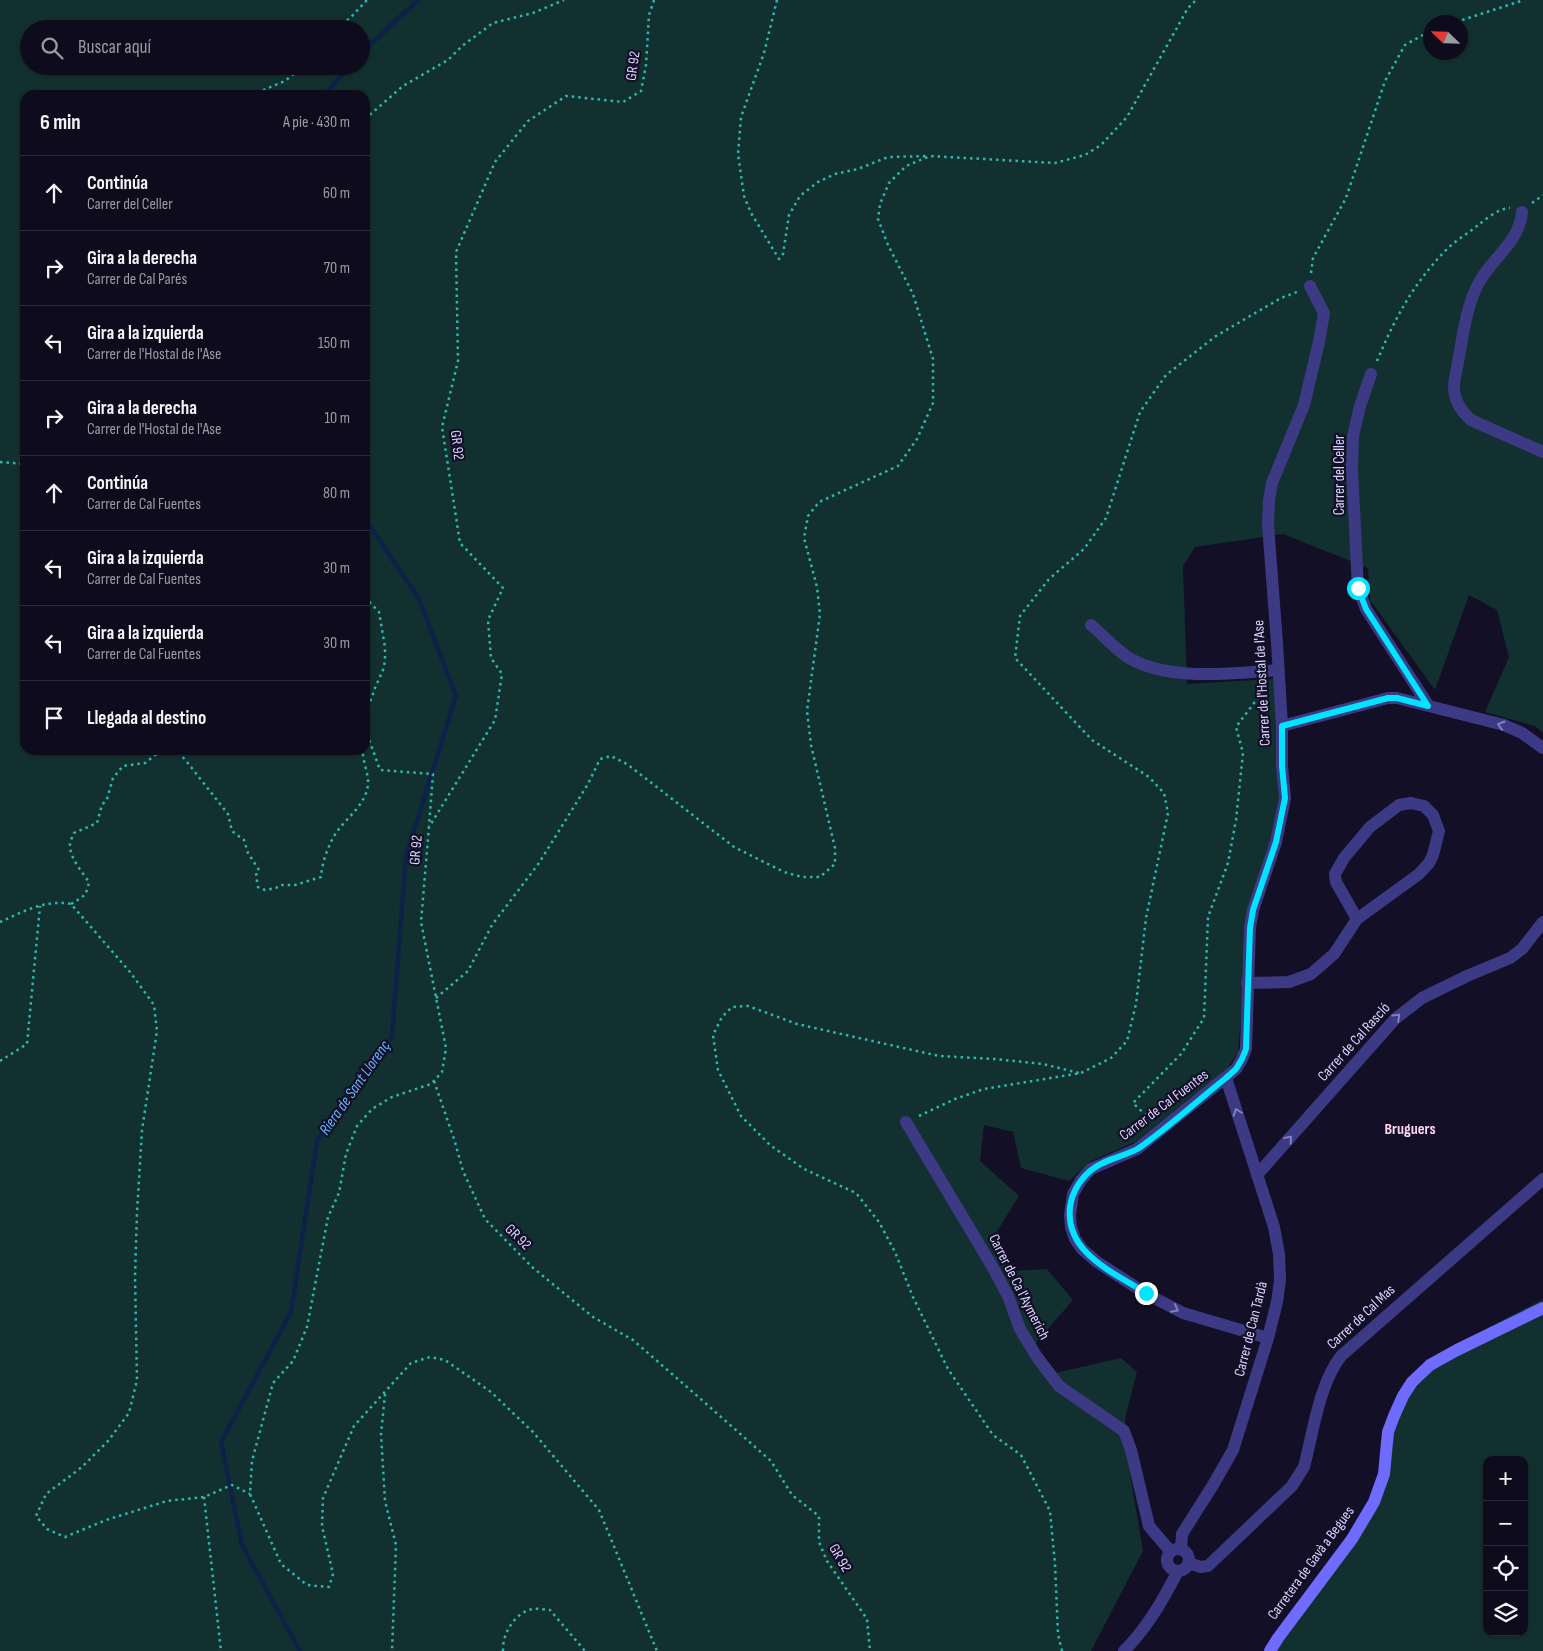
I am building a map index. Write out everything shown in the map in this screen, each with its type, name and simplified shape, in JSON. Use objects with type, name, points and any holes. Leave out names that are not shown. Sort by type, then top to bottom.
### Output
[{"type":"main road","name":"Carretera de Gavà a Begues","points":[[1270,1651],[1352,1540],[1374,1502],[1384,1474],[1388,1432],[1403,1396],[1412,1382],[1430,1365],[1456,1350],[1543,1308]]},
{"type":"street","points":[[1522,212],[1521,222],[1513,239],[1482,278],[1475,291],[1469,308],[1454,386],[1458,404],[1470,420],[1543,452]]},
{"type":"street","name":"Carrer de l'Hostal de l'Ase","points":[[1226,1078],[1236,1069],[1246,1049],[1250,928],[1253,910],[1276,842],[1285,798],[1268,525],[1269,500],[1272,483],[1304,405],[1320,342],[1324,313],[1310,286]]},
{"type":"street","name":"Carrer del Celler","points":[[1371,374],[1360,406],[1353,436],[1352,469],[1358,588],[1366,609],[1428,706]]},
{"type":"street","points":[[1091,625],[1127,657],[1145,666],[1185,673],[1278,670]]},
{"type":"street","points":[[1282,726],[1388,698],[1397,698],[1504,725],[1522,733],[1543,748]]},
{"type":"street","points":[[1247,983],[1289,982],[1311,974],[1334,954],[1357,919],[1419,874],[1429,864],[1439,830],[1433,815],[1424,806],[1411,802],[1399,805],[1370,827],[1344,858],[1335,874],[1336,882],[1357,919]]},
{"type":"street","name":"Carrer de Cal Rascló","points":[[1257,1175],[1395,1020],[1422,998],[1510,958],[1522,949],[1543,922]]},
{"type":"street","name":"Carrer de Cal Fuentes","points":[[1226,1078],[1137,1149],[1092,1169],[1081,1180],[1073,1194],[1070,1204],[1071,1227],[1075,1239],[1082,1249],[1097,1262],[1146,1293],[1183,1313],[1268,1338]]},
{"type":"street","name":"Carrer de Can Tardà","points":[[1176,1551],[1182,1534],[1214,1485],[1233,1450],[1268,1338],[1277,1302],[1280,1280],[1279,1254],[1274,1227],[1226,1078]]},
{"type":"street","name":"Carrer de Ca l'Aymerich","points":[[906,1122],[992,1266],[1008,1296],[1020,1329],[1037,1357],[1059,1386],[1124,1431],[1131,1450],[1149,1526],[1176,1551]]},
{"type":"street","name":"Carrer de Cal Mas","points":[[1183,1567],[1208,1566],[1282,1496],[1299,1476],[1305,1461],[1326,1384],[1341,1356],[1543,1179]]},
{"type":"street","points":[[1124,1651],[1154,1614],[1183,1567],[1188,1555],[1176,1551],[1168,1557],[1168,1564],[1173,1570],[1183,1567]]},
{"type":"path","points":[[347,20],[367,0]]},
{"type":"path","points":[[370,115],[403,86],[448,60],[462,46],[493,22],[533,13],[564,0]]},
{"type":"path","name":"GR 92","points":[[654,0],[648,15],[646,66],[641,91],[623,102],[566,96],[528,121],[495,162],[456,252],[458,361],[442,427],[460,543],[503,588],[488,620],[490,658],[502,674],[495,720],[429,827],[421,922],[446,1048],[442,1072],[434,1081],[463,1172],[485,1219],[532,1267],[593,1317],[633,1340],[771,1461],[792,1495],[819,1516],[819,1542],[827,1561],[867,1619],[870,1651]]},
{"type":"path","points":[[777,0],[764,53],[741,118],[738,154],[744,196],[751,214],[779,259],[783,254],[790,215],[800,196],[818,182],[835,174],[858,169],[888,157],[930,156],[1054,163],[1086,155],[1100,145],[1127,116],[1188,8],[1196,0]]},
{"type":"path","points":[[1468,18],[1524,0]]},
{"type":"path","points":[[906,1122],[955,1099],[984,1089],[1081,1073],[1111,1058],[1127,1041],[1136,1004],[1146,918],[1168,813],[1164,793],[1149,777],[1092,740],[1015,658],[1020,616],[1049,579],[1084,549],[1106,518],[1140,412],[1166,375],[1216,336],[1282,298],[1310,286],[1313,258],[1346,198],[1385,81],[1405,45],[1423,35]]},
{"type":"path","points":[[263,90],[285,81],[293,75]]},
{"type":"path","points":[[436,998],[468,972],[492,925],[539,863],[588,784],[600,759],[611,756],[627,764],[734,847],[784,872],[802,877],[820,877],[835,864],[835,848],[811,745],[807,711],[820,614],[817,587],[804,538],[808,516],[819,502],[898,466],[917,439],[933,403],[932,359],[913,294],[888,245],[878,219],[880,204],[889,183],[906,166],[930,156]]},
{"type":"path","points":[[1371,374],[1398,314],[1417,285],[1448,249],[1493,214]]},
{"type":"path","points":[[0,462],[20,464]]},
{"type":"path","points":[[370,602],[379,612],[385,647],[385,661],[370,702]]},
{"type":"path","points":[[1161,1130],[1133,1103],[1181,1054],[1204,1018],[1208,917],[1228,863],[1236,820],[1243,753],[1236,727],[1278,670]]},
{"type":"path","points":[[370,742],[380,770],[433,774],[429,827]]},
{"type":"path","points":[[0,922],[40,906],[60,902],[71,904],[83,898],[87,892],[89,882],[80,870],[71,852],[70,843],[74,833],[97,823],[113,778],[123,766],[145,762],[155,755]]},
{"type":"path","points":[[181,755],[228,814],[232,831],[244,840],[248,853],[259,870],[256,875],[258,887],[265,890],[276,888],[280,885],[295,885],[321,877],[326,856],[335,834],[356,812],[368,785],[364,755]]},
{"type":"path","points":[[71,904],[130,972],[154,1005],[157,1031],[142,1130],[135,1277],[137,1380],[129,1413],[108,1441],[82,1467],[46,1494],[36,1516],[47,1529],[65,1537],[106,1520],[167,1501],[204,1497],[232,1485],[250,1494]]},
{"type":"path","points":[[0,1061],[27,1044],[40,906]]},
{"type":"path","points":[[1062,1651],[1058,1634],[1050,1511],[1021,1455],[993,1435],[948,1369],[880,1222],[862,1200],[856,1193],[804,1169],[770,1145],[741,1116],[718,1070],[713,1036],[722,1017],[732,1007],[748,1006],[797,1024],[939,1056],[1044,1064],[1081,1073]]},
{"type":"path","points":[[434,1081],[431,1084],[392,1097],[372,1109],[357,1126],[346,1154],[339,1193],[328,1217],[307,1327],[294,1361],[273,1383],[252,1461],[250,1494],[281,1564],[307,1585],[329,1587],[332,1574],[322,1526],[323,1498],[354,1426],[412,1363],[430,1357],[444,1360],[491,1392],[533,1432],[599,1510],[657,1651]]},
{"type":"path","points":[[386,1393],[381,1434],[385,1501],[396,1544],[392,1651]]},
{"type":"path","points":[[204,1497],[221,1651]]},
{"type":"path","points":[[503,1651],[503,1643],[509,1627],[521,1614],[533,1609],[550,1610],[585,1651]]},
{"type":"green space","points":[[0,0],[1543,0],[1543,733],[1535,726],[1485,712],[1509,657],[1497,610],[1469,595],[1435,690],[1370,600],[1368,568],[1283,534],[1195,547],[1183,566],[1187,684],[1274,679],[1281,791],[1245,970],[1238,1053],[1226,1070],[1135,1142],[1091,1161],[1069,1181],[1021,1168],[1013,1132],[984,1125],[980,1161],[1019,1196],[996,1233],[1011,1271],[1047,1269],[1073,1300],[1034,1345],[1055,1373],[1121,1358],[1137,1372],[1126,1414],[1124,1438],[1143,1551],[1091,1651],[0,1651]]},
{"type":"green space","points":[[1543,1299],[1543,1651],[1264,1651],[1351,1534],[1378,1482],[1402,1386],[1426,1360]]},
{"type":"waterway","name":"Riera de Sant Llorenç","points":[[370,45],[418,0]]},
{"type":"waterway","name":"Riera de Sant Llorenç","points":[[329,90],[342,75]]},
{"type":"waterway","name":"Riera de Sant Llorenç","points":[[300,1651],[242,1545],[221,1442],[291,1312],[317,1141],[392,1036],[406,856],[456,696],[419,599],[370,526]]},
{"type":"district","name":"Bruguers","points":[[1410,1129]]},
{"type":"route","points":[[1146,1293],[1097,1262],[1082,1249],[1075,1239],[1071,1227],[1070,1204],[1081,1180],[1092,1169],[1137,1149],[1226,1078],[1236,1069],[1242,1059],[1246,1049],[1247,1038],[1250,928],[1253,910],[1282,820],[1285,798],[1282,766],[1282,726],[1388,698],[1397,698],[1428,706],[1366,609],[1358,588]]}]
